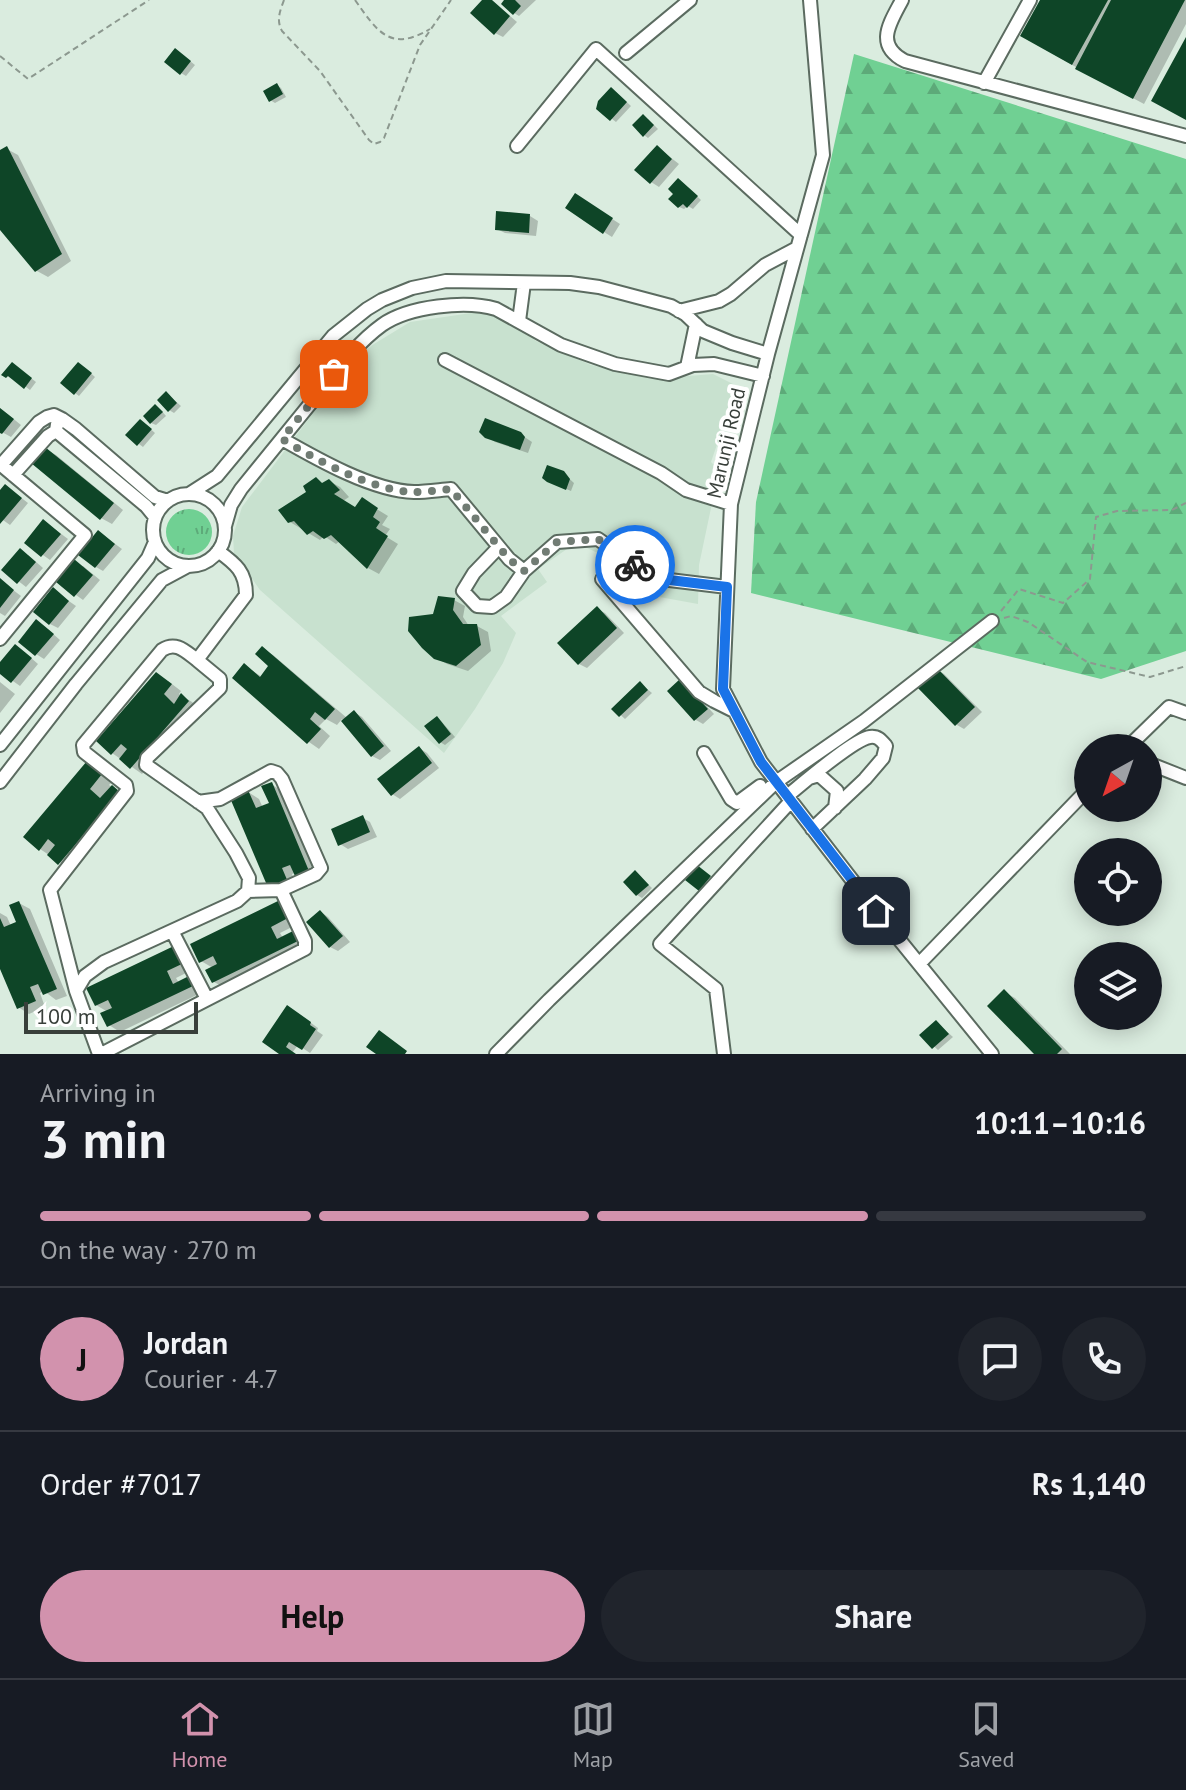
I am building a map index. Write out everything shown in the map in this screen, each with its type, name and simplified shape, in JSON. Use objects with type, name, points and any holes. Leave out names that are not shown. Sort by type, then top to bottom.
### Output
[{"type":"street","points":[[626,53],[690,0]]},
{"type":"street","name":"Marunji Road","points":[[810,0],[823,155],[768,354],[731,504],[723,689],[773,779],[992,1054]]},
{"type":"street","points":[[902,0],[888,27],[887,39],[889,49],[905,61],[1186,136]]},
{"type":"street","points":[[984,83],[1030,0]]},
{"type":"street","points":[[517,146],[596,49],[799,242],[719,301],[679,311]]},
{"type":"street","points":[[763,376],[714,364],[693,365],[669,374],[615,364],[561,345],[496,309],[470,304],[421,310],[384,324],[352,352],[241,489],[231,505],[224,542],[216,555],[203,564],[188,566],[174,563],[155,542],[153,529],[159,508],[217,476],[333,336],[367,309],[412,288],[446,281],[570,283],[599,287],[671,306],[703,331],[768,354]]},
{"type":"street","points":[[519,321],[524,283]]},
{"type":"street","points":[[687,367],[696,324]]},
{"type":"street","points":[[445,360],[661,473],[686,490],[731,504]]},
{"type":"street","points":[[4,469],[39,422],[54,415],[91,441],[155,497],[168,501]]},
{"type":"street","points":[[4,469],[56,431],[59,417]]},
{"type":"street","points":[[56,431],[146,506],[155,517]]},
{"type":"street","points":[[282,439],[371,483],[411,492],[451,489],[509,559],[524,571]]},
{"type":"street","points":[[0,639],[85,535],[4,469]]},
{"type":"street","points":[[189,494],[206,498],[214,504],[225,526]]},
{"type":"street","points":[[499,547],[474,573],[463,591],[477,606],[492,607],[506,597],[524,571],[557,542],[598,539],[653,578],[727,587]]},
{"type":"street","points":[[0,745],[148,558],[155,542]]},
{"type":"street","points":[[197,660],[246,595],[246,582],[233,562],[218,551]]},
{"type":"street","points":[[0,782],[162,580],[188,566]]},
{"type":"street","points":[[602,579],[699,692],[734,711]]},
{"type":"street","points":[[704,753],[731,799],[737,803],[864,721],[992,621]]},
{"type":"street","points":[[248,891],[249,878],[207,808],[146,765],[147,758],[220,688],[220,679],[176,645],[169,645],[83,745],[84,752],[126,785],[127,791],[50,890],[76,991],[100,1054],[305,949],[305,941],[281,890]]},
{"type":"street","points":[[1141,734],[1169,707],[1186,713]]},
{"type":"street","points":[[724,1054],[716,989],[660,944],[809,778],[864,739],[873,736],[880,739],[886,746],[883,758],[812,829]]},
{"type":"street","points":[[1162,769],[1186,778]]},
{"type":"street","points":[[76,991],[85,976],[104,962],[237,901],[248,891],[281,890],[316,874],[321,868],[277,773],[271,771],[220,799],[198,802]]},
{"type":"street","points":[[809,778],[819,775],[837,791],[835,808]]},
{"type":"street","points":[[496,1054],[773,779]]},
{"type":"street","points":[[919,964],[1074,803]]},
{"type":"street","points":[[172,931],[207,999]]},
{"type":"path","points":[[0,56],[28,79],[149,0]]},
{"type":"path","points":[[284,0],[278,19],[282,31],[320,71],[374,144],[384,138],[420,45],[451,0]]},
{"type":"path","points":[[355,0],[376,30],[387,36],[414,39],[431,29]]},
{"type":"path","points":[[992,621],[1019,589],[1063,603],[1090,579],[1096,517],[1117,511],[1172,510],[1186,503]]},
{"type":"path","points":[[992,621],[1011,616],[1028,622],[1087,662],[1150,677],[1186,666]]},
{"type":"shaded area","points":[[478,312],[509,320],[536,341],[591,365],[651,379],[713,374],[737,386],[711,462],[719,470],[699,565],[698,604],[654,596],[626,578],[602,555],[585,547],[567,549],[538,569],[547,582],[501,616],[516,633],[503,663],[444,753],[260,590],[234,553],[233,536],[242,507],[354,359],[410,322]]},
{"type":"green space","points":[[854,54],[1186,159],[1186,651],[1101,679],[751,593],[756,502]]},
{"type":"green space","points":[[189,509],[205,516],[212,532],[205,548],[189,555],[173,548],[166,532],[173,516]]},
{"type":"building","points":[[482,0],[492,0],[510,16],[494,35],[470,13]]},
{"type":"building","points":[[504,0],[515,0],[521,6],[513,15],[501,4]]},
{"type":"building","points":[[1040,0],[1108,0],[1072,65],[1020,36]]},
{"type":"building","points":[[1111,0],[1185,0],[1133,99],[1075,69]]},
{"type":"building","points":[[1186,37],[1186,120],[1151,101]]},
{"type":"building","points":[[175,48],[191,61],[180,75],[164,62]]},
{"type":"building","points":[[277,83],[283,94],[269,102],[263,91]]},
{"type":"building","points":[[611,87],[627,102],[610,121],[596,109],[598,101]]},
{"type":"building","points":[[643,114],[654,125],[643,137],[632,125]]},
{"type":"building","points":[[657,145],[672,159],[650,184],[634,170]]},
{"type":"building","points":[[7,146],[62,254],[35,272],[0,230],[0,150]]},
{"type":"building","points":[[678,178],[698,196],[687,208],[683,204],[678,208],[668,199],[673,194],[668,189]]},
{"type":"building","points":[[575,193],[613,218],[603,234],[565,208]]},
{"type":"building","points":[[496,211],[530,214],[529,233],[495,230]]},
{"type":"building","points":[[12,362],[32,378],[24,389],[8,376],[1,375]]},
{"type":"building","points":[[78,362],[92,373],[74,395],[60,383]]},
{"type":"building","points":[[166,391],[177,403],[168,412],[157,400]]},
{"type":"building","points":[[155,404],[163,412],[150,424],[143,416]]},
{"type":"building","points":[[0,408],[14,419],[2,434],[0,433]]},
{"type":"building","points":[[485,418],[521,432],[525,437],[520,450],[485,438],[479,432]]},
{"type":"building","points":[[140,419],[152,429],[137,446],[125,435]]},
{"type":"building","points":[[45,447],[114,503],[100,520],[31,463]]},
{"type":"building","points":[[547,465],[564,471],[570,479],[566,490],[542,478]]},
{"type":"building","points":[[316,477],[322,483],[329,479],[340,490],[334,494],[355,507],[362,497],[378,508],[373,517],[380,522],[376,528],[388,536],[367,569],[331,535],[324,539],[313,531],[307,535],[294,521],[288,523],[278,510],[306,492],[303,486]]},
{"type":"building","points":[[5,484],[22,498],[0,524],[0,490]]},
{"type":"building","points":[[43,519],[61,534],[41,557],[24,543]]},
{"type":"building","points":[[98,530],[115,544],[95,568],[78,555]]},
{"type":"building","points":[[20,548],[36,562],[17,584],[1,570]]},
{"type":"building","points":[[74,559],[93,575],[74,597],[56,582]]},
{"type":"building","points":[[0,578],[14,590],[0,608]]},
{"type":"building","points":[[53,587],[69,601],[49,625],[33,612]]},
{"type":"building","points":[[438,596],[455,598],[453,610],[463,624],[477,624],[481,645],[456,666],[434,659],[408,631],[409,617],[433,614]]},
{"type":"building","points":[[597,606],[617,628],[578,665],[557,643]]},
{"type":"building","points":[[36,619],[54,634],[35,656],[18,642]]},
{"type":"building","points":[[15,644],[32,658],[11,683],[0,674],[0,662]]},
{"type":"building","points":[[262,646],[335,709],[325,720],[315,712],[310,719],[321,729],[307,744],[232,678],[244,663],[260,677],[268,666],[255,654]]},
{"type":"building","points":[[936,667],[975,707],[955,726],[916,686]]},
{"type":"building","points":[[156,672],[172,684],[164,694],[174,704],[181,693],[189,701],[130,769],[119,759],[127,749],[121,744],[111,755],[96,741]]},
{"type":"building","points":[[680,679],[708,709],[694,721],[667,691]]},
{"type":"building","points":[[640,681],[648,690],[619,717],[611,709]]},
{"type":"building","points":[[354,710],[384,746],[371,757],[341,721]]},
{"type":"building","points":[[437,716],[451,734],[439,744],[424,726]]},
{"type":"building","points":[[419,746],[432,763],[391,796],[377,779]]},
{"type":"building","points":[[87,761],[102,774],[90,789],[100,798],[112,785],[120,792],[58,865],[47,855],[55,845],[48,839],[39,851],[23,837]]},
{"type":"building","points":[[272,782],[309,871],[295,876],[290,865],[282,868],[288,882],[269,890],[230,798],[248,790],[256,808],[269,803],[261,786]]},
{"type":"building","points":[[363,815],[370,832],[338,846],[331,829]]},
{"type":"building","points":[[697,865],[711,876],[699,891],[685,880]]},
{"type":"building","points":[[635,870],[649,885],[636,896],[623,882]]},
{"type":"building","points":[[280,900],[288,918],[271,927],[277,939],[293,931],[298,941],[212,983],[205,970],[217,964],[213,956],[199,963],[190,944]]},
{"type":"building","points":[[19,901],[57,989],[43,995],[38,984],[30,987],[36,1001],[17,1009],[0,969],[0,918],[4,927],[16,922],[9,905]]},
{"type":"building","points":[[320,910],[343,936],[329,948],[306,922]]},
{"type":"building","points":[[176,945],[184,963],[167,971],[173,984],[189,976],[193,986],[107,1027],[100,1013],[112,1008],[108,1000],[95,1006],[86,988]]},
{"type":"building","points":[[1004,989],[1062,1049],[1057,1054],[1034,1054],[987,1006]]},
{"type":"building","points":[[287,1005],[316,1029],[302,1050],[289,1042],[286,1047],[296,1054],[279,1054],[262,1042]]},
{"type":"building","points":[[936,1020],[949,1034],[932,1049],[919,1035]]},
{"type":"building","points":[[379,1030],[407,1051],[405,1054],[376,1054],[366,1047]]},
{"type":"way so far","points":[[334,374],[282,439],[371,483],[411,492],[451,489],[509,559],[524,571],[557,542],[598,539],[635,565]]},
{"type":"route","points":[[635,565],[653,578],[727,587],[723,689],[761,762],[876,911]]}]
